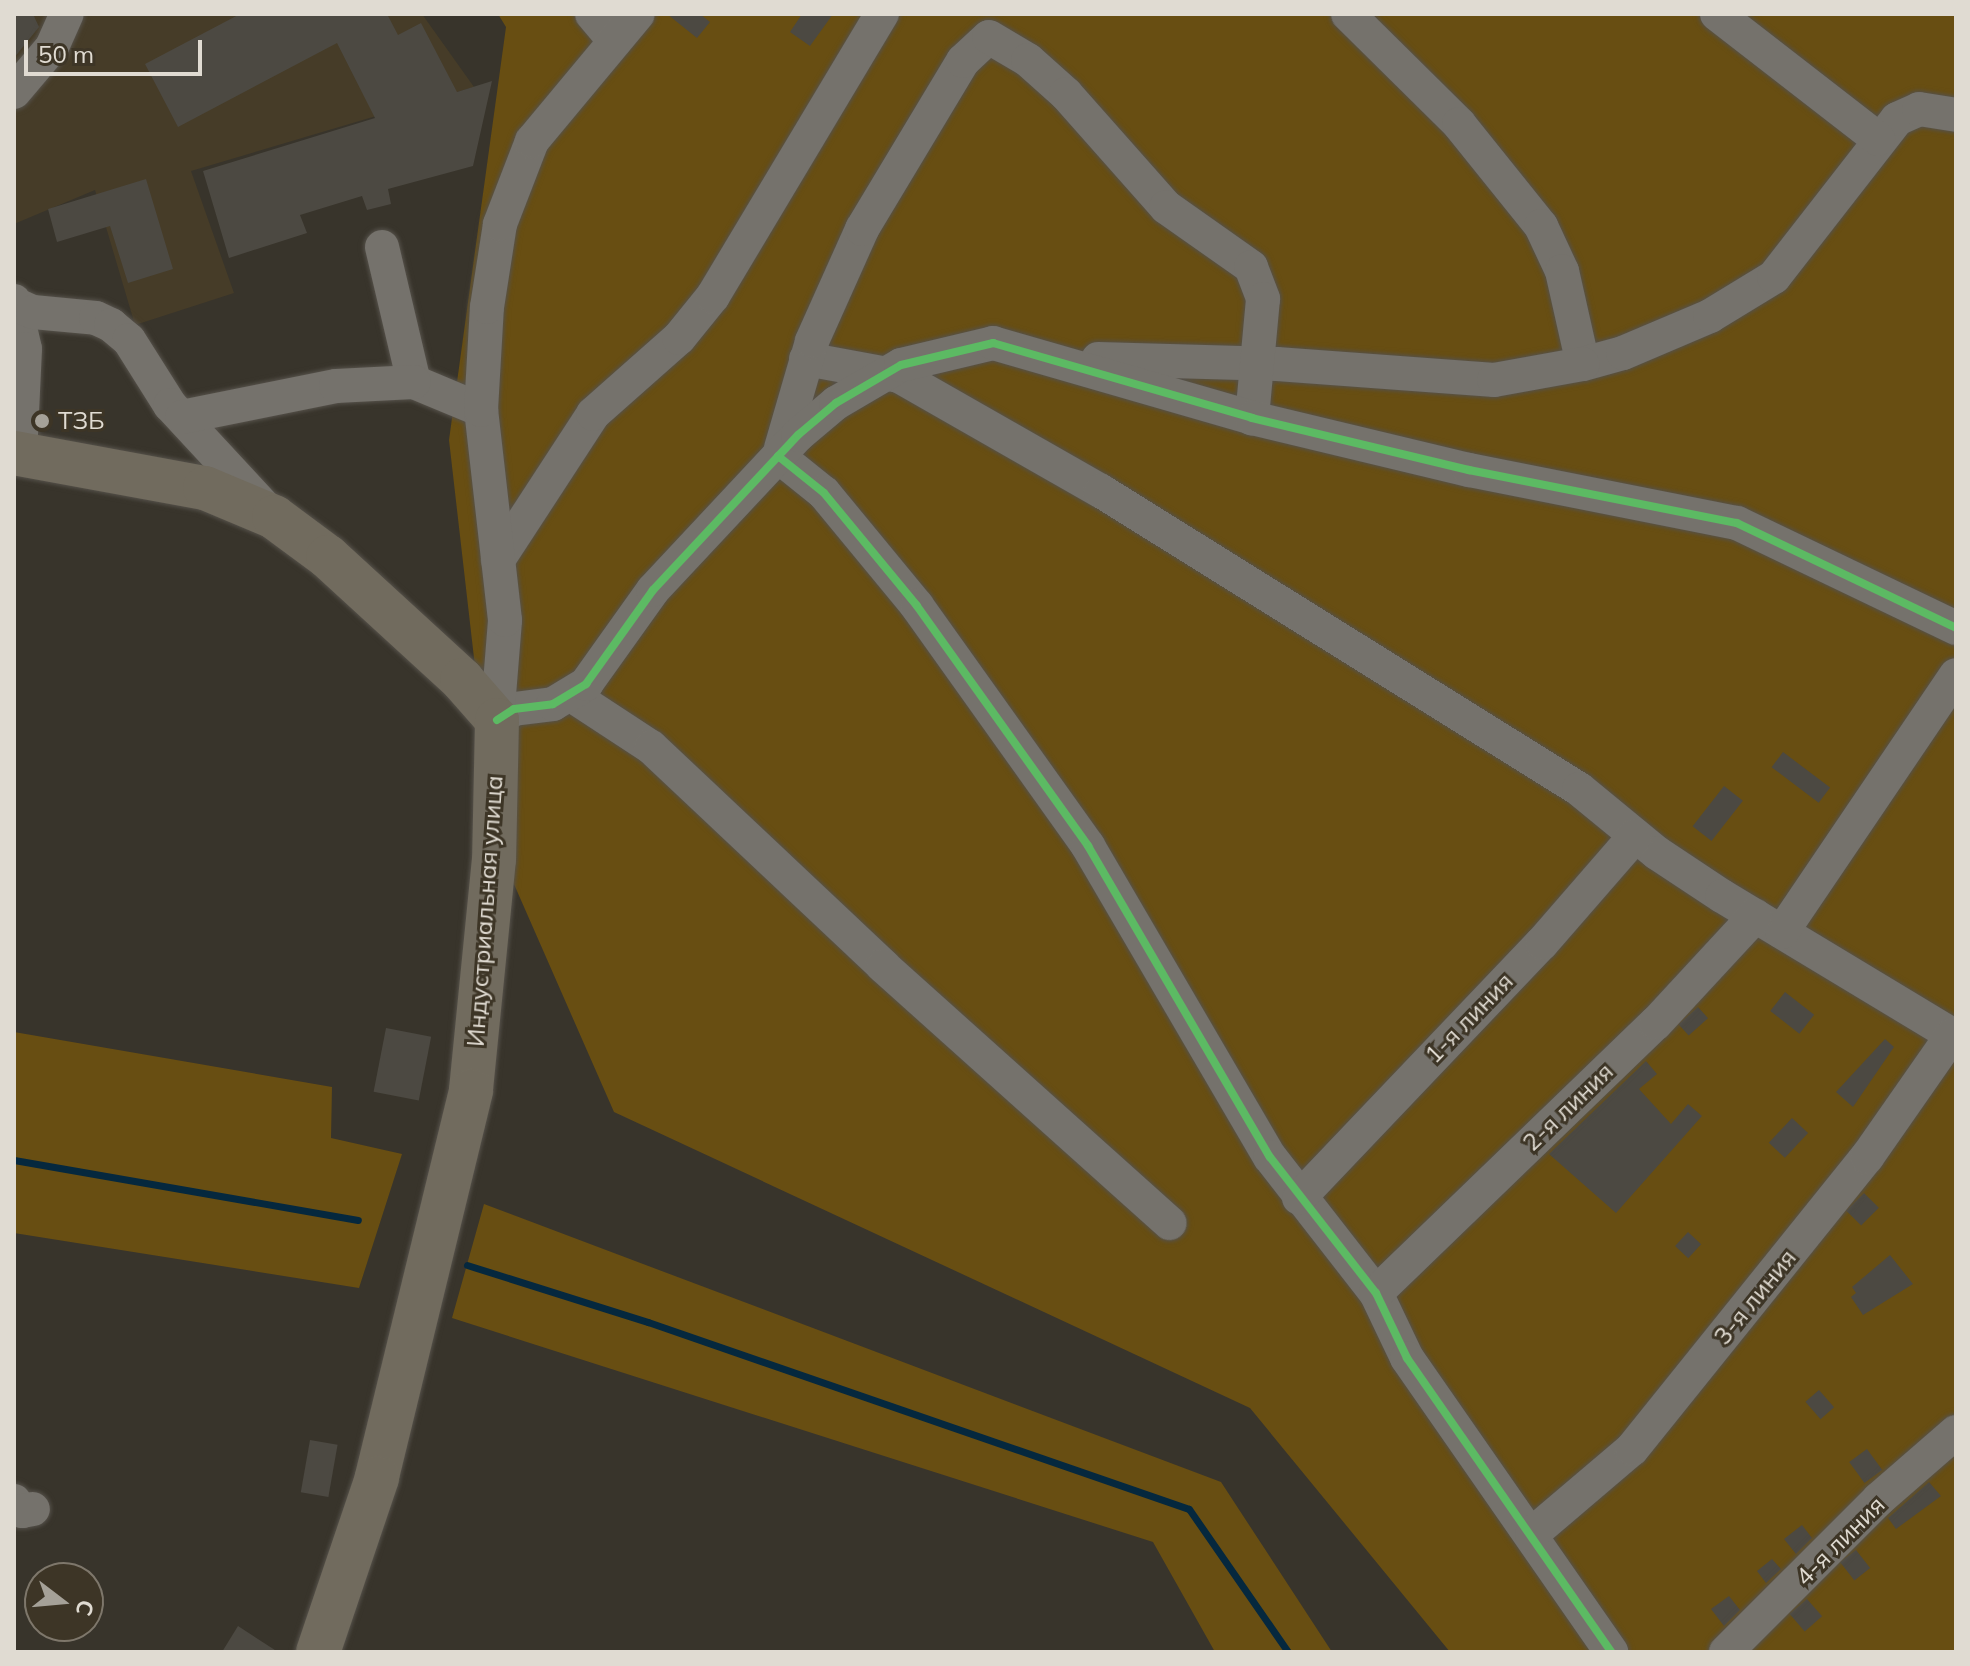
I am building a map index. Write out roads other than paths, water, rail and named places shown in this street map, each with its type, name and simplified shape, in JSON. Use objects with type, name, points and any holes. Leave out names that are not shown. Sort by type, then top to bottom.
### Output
[{"type":"main road","points":[[17,454],[205,488],[274,517],[328,557],[497,720]]},
{"type":"main road","name":"Индустриальная улица","points":[[318,1652],[377,1478],[471,1091],[493,873],[497,720]]},
{"type":"street","points":[[14,92],[52,47],[67,14]]},
{"type":"street","points":[[592,14],[615,41]]},
{"type":"street","points":[[497,720],[505,620],[481,410],[490,280],[510,187],[532,141],[638,14]]},
{"type":"street","points":[[498,560],[593,414],[679,338],[713,296],[882,14]]},
{"type":"street","points":[[1348,14],[1459,124],[1517,191],[1562,271],[1583,364]]},
{"type":"street","points":[[1717,14],[1878,139]]},
{"type":"street","points":[[778,456],[806,359],[880,195],[963,61],[989,37],[1028,60],[1066,94],[1166,207],[1251,267],[1263,299],[1252,418]]},
{"type":"street","points":[[497,720],[514,709],[533,709],[573,696],[653,590],[778,456],[825,411],[886,372],[961,348],[993,343],[1119,362],[1259,364],[1494,380],[1583,364],[1623,353],[1710,316],[1774,277],[1810,236],[1878,139],[1897,119],[1919,109],[1956,115]]},
{"type":"street","points":[[382,247],[414,382]]},
{"type":"street","points":[[15,303],[33,312],[96,318],[111,325],[129,340],[182,417],[274,517]]},
{"type":"street","points":[[15,303],[25,349],[17,454]]},
{"type":"street","points":[[1032,351],[1252,418],[1469,470],[1737,523],[1956,628]]},
{"type":"street","points":[[806,359],[886,372],[1114,500],[1579,789],[1635,836],[1769,924],[1954,1036]]},
{"type":"street","points":[[182,417],[336,386],[414,382],[481,410]]},
{"type":"street","points":[[778,456],[824,493],[908,595],[1088,846],[1299,1198],[1376,1293],[1407,1358],[1611,1652]]},
{"type":"street","name":"2-я линия","points":[[1376,1293],[1656,1023],[1769,924],[1956,675]]},
{"type":"street","points":[[573,696],[651,747],[883,966],[1169,1223]]},
{"type":"street","name":"1-я линия","points":[[1299,1198],[1542,943],[1635,836]]},
{"type":"street","name":"3-я линия","points":[[1532,1534],[1632,1449],[1867,1157],[1954,1036]]},
{"type":"street","name":"4-я линия","points":[[1726,1652],[1879,1499],[1956,1432]]},
{"type":"waterway","points":[[14,1160],[358,1220]]},
{"type":"waterway","points":[[467,1265],[648,1322],[1189,1509],[1288,1652]]},
{"type":"place","name":"ТЗБ","points":[[42,421]]}]
